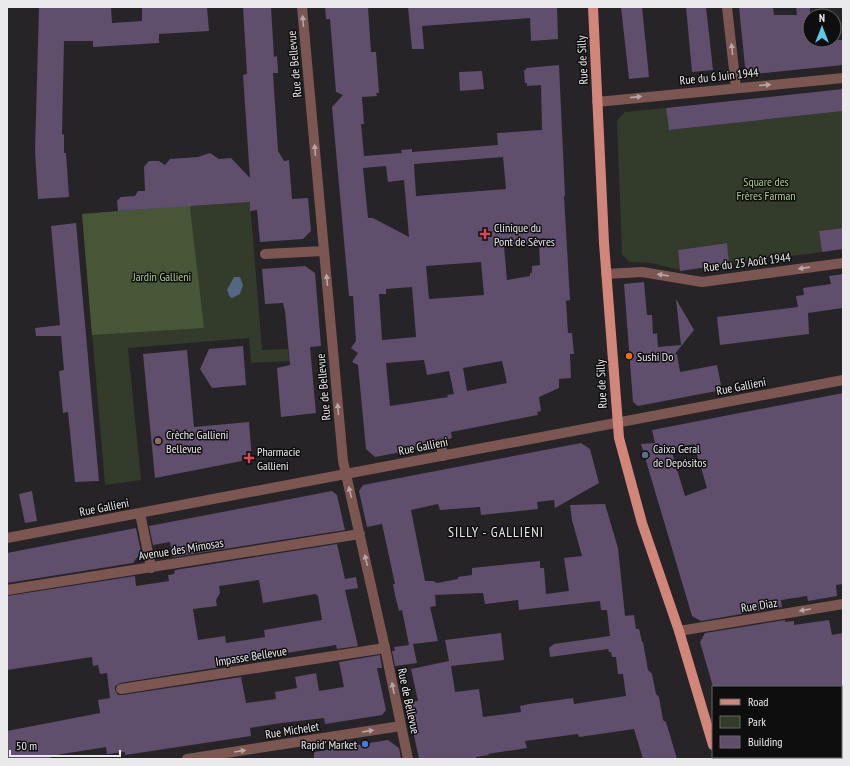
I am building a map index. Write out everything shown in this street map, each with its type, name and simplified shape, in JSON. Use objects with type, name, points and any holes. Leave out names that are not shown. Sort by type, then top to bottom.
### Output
[{"type":"main road","name":"Rue de Silly","points":[[593,7],[606,274],[616,422],[622,453],[640,518],[711,729]]},
{"type":"street","name":"Rue de Bellevue","points":[[302,7],[343,461],[408,759]]},
{"type":"street","points":[[727,7],[736,88]]},
{"type":"street","name":"Rue du 6 Juin 1944","points":[[597,102],[843,78]]},
{"type":"street","points":[[264,254],[324,251]]},
{"type":"street","name":"Rue du 25 Août 1944","points":[[606,274],[642,272],[702,282],[843,262]]},
{"type":"street","name":"Rue Gallieni","points":[[7,538],[843,380]]},
{"type":"street","points":[[441,444],[443,456]]},
{"type":"street","points":[[140,513],[151,568]]},
{"type":"street","name":"Avenue des Mimosas","points":[[7,590],[360,534]]},
{"type":"street","name":"Rue Diaz","points":[[679,631],[843,604]]},
{"type":"street","name":"Impasse Bellevue","points":[[121,689],[385,648]]},
{"type":"street","name":"Rue Michelet","points":[[187,759],[401,726]]},
{"type":"green space","name":"Square des Frères Farman","points":[[666,108],[669,130],[843,111],[843,228],[819,231],[822,252],[729,264],[726,243],[678,250],[680,270],[651,263],[629,262],[622,254],[617,120],[625,112]]},
{"type":"green space","name":"Jardin Gallieni","points":[[250,202],[262,350],[288,349],[289,361],[251,363],[249,338],[128,348],[141,480],[105,485],[82,214]]},
{"type":"green space","points":[[192,205],[190,208],[204,328],[92,335],[82,214]]},
{"type":"water","points":[[234,277],[240,277],[243,285],[240,294],[232,298],[227,290]]},
{"type":"building","points":[[39,7],[111,7],[112,23],[142,21],[142,7],[207,7],[209,31],[159,34],[159,43],[93,47],[93,41],[64,41],[62,134],[64,135],[64,153],[66,153],[69,197],[38,199],[35,152]]},
{"type":"building","points":[[243,7],[271,7],[274,57],[277,56],[278,73],[273,73],[278,151],[284,161],[289,160],[292,199],[308,198],[311,231],[303,239],[260,242],[257,210],[250,211],[250,202],[118,211],[117,201],[121,197],[135,196],[138,191],[145,191],[144,167],[149,161],[159,161],[165,165],[170,159],[198,157],[210,153],[219,159],[231,158],[250,178],[243,75],[247,74]]},
{"type":"building","points":[[325,7],[368,7],[371,52],[376,52],[379,93],[376,93],[377,96],[362,97],[364,124],[361,124],[364,156],[402,153],[401,150],[412,149],[412,152],[498,145],[497,133],[542,130],[541,85],[527,86],[527,83],[525,83],[524,70],[526,70],[526,68],[559,65],[570,300],[566,301],[568,333],[572,333],[574,354],[570,354],[571,378],[559,379],[559,388],[539,397],[541,411],[537,412],[538,415],[451,432],[452,438],[446,440],[440,438],[435,441],[435,445],[417,449],[375,457],[366,449],[358,365],[352,362],[358,353],[351,348],[356,341],[353,296],[349,296],[332,107],[343,95],[336,92],[330,19],[326,19]],"holes":[[[503,157],[506,189],[416,196],[414,164]],[[386,166],[388,182],[404,180],[409,237],[373,218],[368,218],[363,168]],[[539,243],[540,265],[532,266],[532,273],[530,273],[530,276],[507,280],[504,246]],[[481,262],[484,295],[429,299],[426,266]],[[412,287],[416,337],[382,340],[379,294],[386,294],[386,289]],[[424,360],[427,375],[449,371],[454,394],[447,395],[448,397],[390,406],[386,363]],[[502,361],[507,383],[467,391],[463,368]]]},
{"type":"building","points":[[408,7],[557,7],[558,39],[531,41],[530,18],[422,26],[424,49],[412,49]]},
{"type":"building","points":[[621,7],[642,7],[649,77],[629,79]]},
{"type":"building","points":[[686,7],[706,7],[713,70],[692,72]]},
{"type":"building","points":[[739,7],[773,7],[774,15],[797,15],[796,7],[810,7],[802,8],[802,48],[842,48],[843,40],[843,65],[755,74],[745,67]]},
{"type":"building","points":[[482,71],[484,89],[460,91],[459,72]]},
{"type":"building","points":[[843,89],[843,111],[669,130],[666,108]]},
{"type":"building","points":[[76,223],[99,481],[75,482],[68,412],[63,413],[59,371],[64,370],[61,336],[36,336],[35,328],[60,325],[51,226]]},
{"type":"building","points":[[843,228],[843,249],[822,252],[819,231]]},
{"type":"building","points":[[727,243],[729,264],[680,271],[678,250]]},
{"type":"building","points":[[305,266],[315,273],[321,346],[310,347],[316,413],[281,417],[277,368],[290,365],[285,311],[283,303],[265,304],[262,269]]},
{"type":"building","points":[[843,274],[843,308],[808,313],[809,334],[720,345],[717,317],[798,307],[796,296],[804,295],[803,288],[831,284],[829,276]]},
{"type":"building","points":[[644,282],[647,315],[652,315],[653,334],[657,333],[658,347],[681,345],[676,299],[694,330],[674,355],[677,354],[680,372],[717,365],[722,390],[638,406],[633,402],[624,284]]},
{"type":"building","points":[[243,346],[246,385],[212,388],[200,369],[209,349]]},
{"type":"building","points":[[187,350],[194,427],[249,422],[252,459],[155,478],[143,354]]},
{"type":"building","points":[[843,393],[843,584],[836,585],[837,596],[808,601],[807,596],[781,600],[782,607],[701,621],[692,616],[641,444],[655,443],[652,430]],"holes":[[[694,444],[707,488],[685,496],[671,449]]]},
{"type":"building","points":[[581,443],[590,449],[599,483],[555,508],[554,500],[537,502],[538,509],[481,515],[480,507],[440,510],[438,504],[411,510],[425,581],[433,581],[437,583],[458,579],[458,577],[472,575],[472,568],[540,561],[540,568],[544,568],[546,594],[569,591],[564,558],[582,556],[572,520],[570,505],[605,504],[618,548],[625,616],[634,615],[636,629],[639,629],[643,642],[648,670],[652,674],[656,694],[659,697],[663,720],[666,722],[677,759],[643,759],[634,729],[579,737],[578,734],[525,741],[527,748],[488,754],[489,755],[476,757],[476,759],[419,759],[407,702],[418,701],[411,669],[449,661],[445,640],[501,633],[504,660],[451,666],[455,692],[479,689],[483,717],[521,712],[520,706],[529,704],[573,698],[574,704],[626,696],[623,674],[618,674],[616,657],[612,657],[611,652],[609,652],[608,649],[550,657],[549,648],[554,644],[610,636],[607,610],[601,610],[600,601],[519,610],[518,600],[485,604],[483,593],[435,595],[436,606],[430,607],[438,641],[413,644],[417,663],[395,666],[392,651],[395,651],[394,647],[409,645],[402,610],[399,611],[395,595],[393,584],[395,584],[382,524],[367,527],[359,491],[363,485]]},
{"type":"building","points":[[32,491],[37,521],[25,523],[19,494]]},
{"type":"building","points":[[332,491],[337,495],[345,530],[173,557],[170,542],[153,545],[149,526]]},
{"type":"building","points":[[136,528],[141,552],[133,563],[7,583],[7,553]]},
{"type":"building","points":[[337,544],[345,579],[356,577],[358,588],[345,590],[358,646],[337,649],[336,645],[268,656],[269,657],[239,662],[239,664],[120,683],[115,686],[115,690],[118,695],[241,677],[246,703],[276,699],[275,692],[297,688],[295,677],[316,673],[319,691],[344,687],[339,662],[380,655],[382,668],[377,668],[386,710],[382,715],[325,724],[324,718],[250,728],[251,736],[125,755],[125,752],[107,754],[106,747],[50,756],[51,759],[7,759],[7,731],[100,713],[98,700],[110,698],[107,673],[100,674],[98,665],[93,666],[92,657],[7,670],[7,596],[135,576],[136,586],[169,581],[168,575],[174,574],[175,570]],"holes":[[[259,580],[263,603],[315,594],[318,596],[322,620],[264,630],[265,637],[226,643],[225,636],[198,640],[193,609],[217,606],[216,600],[220,593],[219,586]]]},
{"type":"building","points":[[785,620],[785,622],[794,621],[794,625],[829,620],[832,635],[843,633],[843,687],[713,686],[700,642],[705,633]]},
{"type":"building","points":[[388,740],[399,748],[401,759],[314,759],[314,752]]},
{"type":"place","name":"Clinique du Pont de Sèvres","points":[[485,234]]},
{"type":"place","name":"Sushi Do","points":[[629,356]]},
{"type":"place","name":"Crèche Gallieni Bellevue","points":[[158,441]]},
{"type":"place","name":"Caixa Geral de Depósitos","points":[[645,455]]},
{"type":"place","name":"Pharmacie Gallieni","points":[[249,458]]},
{"type":"place","name":"Rapid' Market","points":[[365,744]]},
{"type":"district","name":"SILLY - GALLIENI","points":[[496,532]]}]
